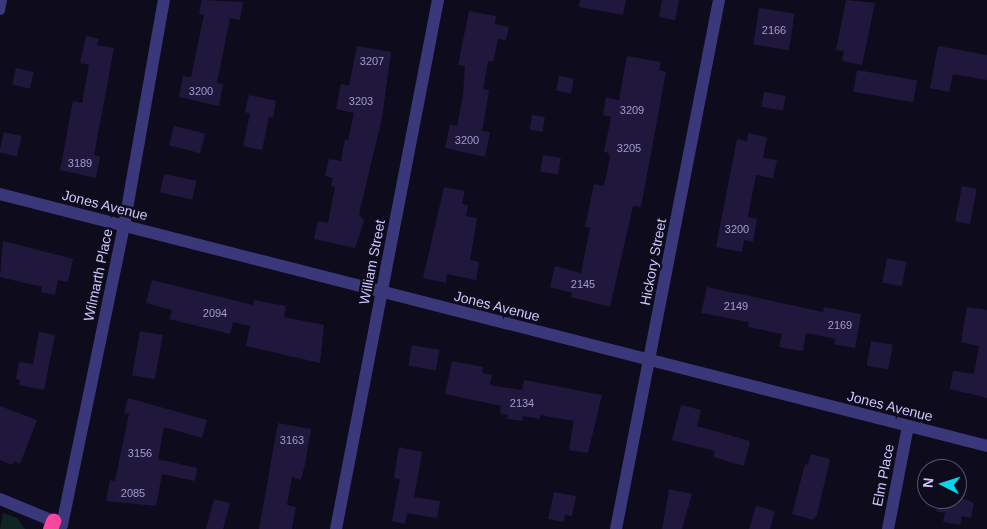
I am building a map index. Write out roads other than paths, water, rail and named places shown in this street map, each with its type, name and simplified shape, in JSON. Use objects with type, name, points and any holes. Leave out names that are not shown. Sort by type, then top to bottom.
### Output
[{"type":"street","name":"Wilmarth Place","points":[[59,526],[124,226],[164,0]]},
{"type":"street","name":"William Street","points":[[336,529],[438,0]]},
{"type":"street","name":"Hickory Street","points":[[616,529],[718,0]]},
{"type":"street","name":"Jones Avenue","points":[[0,194],[987,446]]},
{"type":"street","name":"Elm Place","points":[[888,529],[908,426]]},
{"type":"street","points":[[0,499],[59,526]]},
{"type":"lane","points":[[0,10],[2,0]]}]
